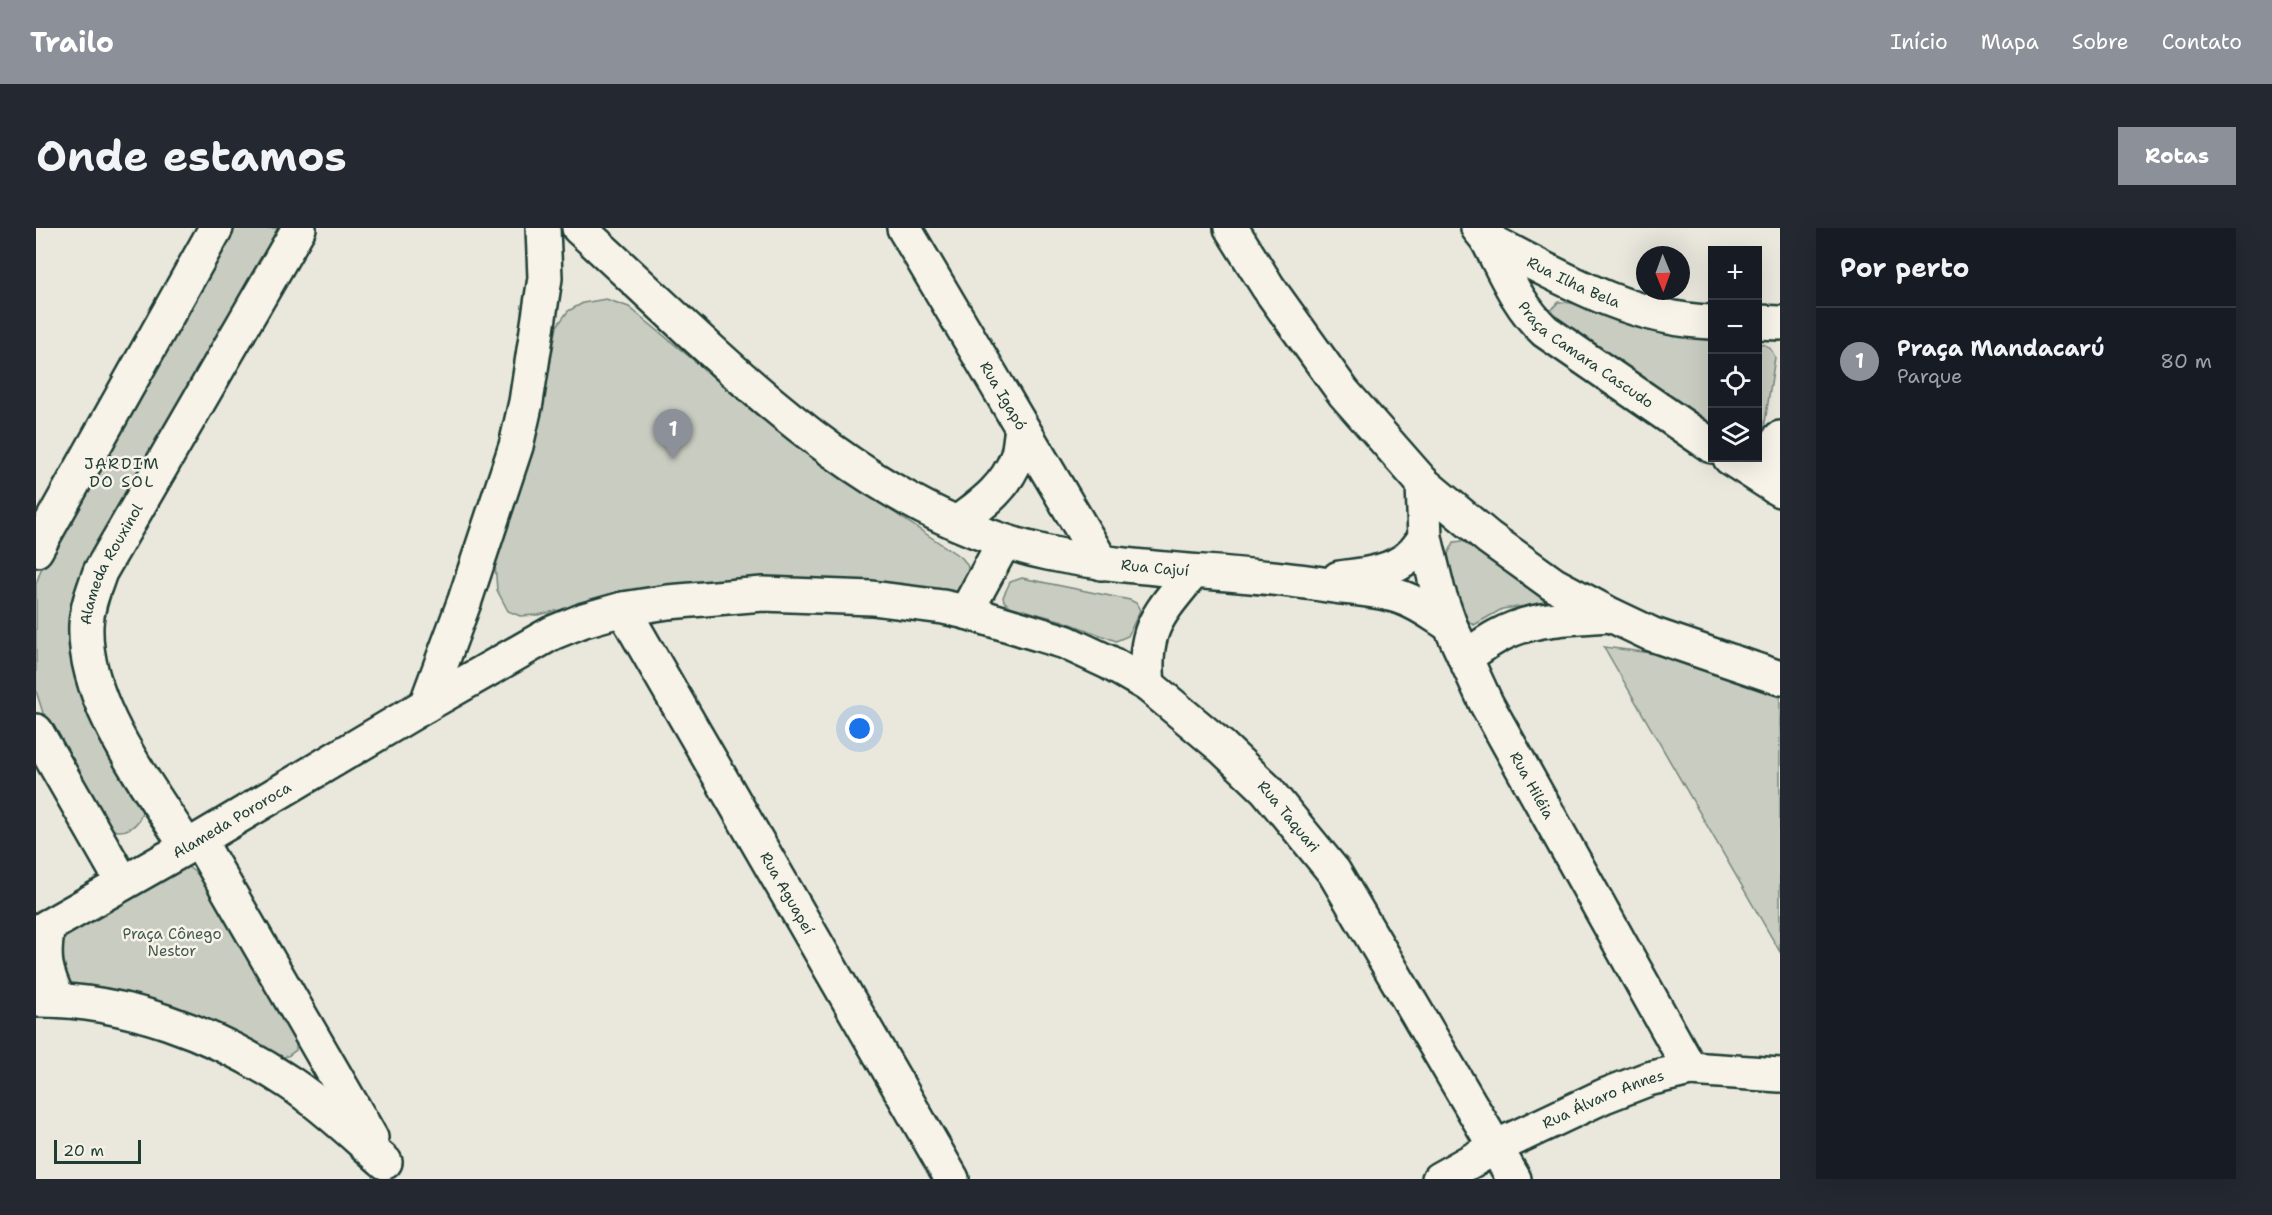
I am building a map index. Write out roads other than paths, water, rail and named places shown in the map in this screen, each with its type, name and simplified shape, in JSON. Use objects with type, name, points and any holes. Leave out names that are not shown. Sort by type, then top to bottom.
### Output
[{"type":"street","points":[[36,550],[216,228]]},
{"type":"street","name":"Alameda Rouxinol","points":[[193,844],[116,734],[100,699],[93,682],[89,658],[86,626],[89,602],[100,572],[299,228]]},
{"type":"street","points":[[426,705],[465,600],[516,446],[526,402],[545,278],[543,228]]},
{"type":"street","name":"Rua Cajuí","points":[[579,228],[686,327],[807,432],[878,481],[957,523],[1004,542],[1046,553],[1102,563],[1308,581],[1400,597],[1422,606],[1450,625]]},
{"type":"street","name":"Rua Igapó","points":[[904,228],[1102,563]]},
{"type":"street","points":[[1231,228],[1268,287],[1344,393],[1423,483],[1488,538],[1552,584],[1611,615],[1651,634],[1780,678]]},
{"type":"street","name":"Rua Ilha Bela","points":[[1483,234],[1593,293],[1635,309],[1686,321],[1708,322]]},
{"type":"street","name":"Praça Camara Cascudo","points":[[1483,234],[1532,319],[1545,331],[1708,443]]},
{"type":"street","points":[[1762,322],[1780,322]]},
{"type":"street","points":[[957,523],[988,500],[1004,482],[1017,458],[1022,429]]},
{"type":"street","points":[[1736,462],[1777,488],[1780,438]]},
{"type":"street","name":"Rua Hiléia","points":[[1423,483],[1425,538],[1438,591],[1465,658],[1486,703],[1690,1069]]},
{"type":"street","name":"Rua Cajuí","points":[[1308,581],[1368,574],[1391,568],[1410,556],[1425,538]]},
{"type":"street","points":[[966,612],[1004,542]]},
{"type":"street","points":[[1148,686],[1146,662],[1148,642],[1153,626],[1161,612],[1193,572]]},
{"type":"street","name":"Rua Taquari","points":[[623,609],[668,602],[763,594],[872,598],[966,612],[1065,642],[1108,662],[1148,686],[1222,747],[1266,789],[1334,872],[1514,1179]]},
{"type":"street","name":"Alameda Pororoca","points":[[42,930],[552,633],[584,620],[623,609]]},
{"type":"street","name":"Rua Aguapeí","points":[[623,609],[952,1179]]},
{"type":"street","points":[[1465,658],[1496,637],[1521,626],[1549,619],[1611,615]]},
{"type":"street","points":[[36,731],[123,883]]},
{"type":"street","points":[[193,844],[390,1171]]},
{"type":"street","points":[[42,930],[44,963],[49,979],[48,1000],[140,1014],[176,1026],[220,1045],[290,1083],[325,1110],[390,1171]]},
{"type":"street","name":"Rua Álvaro Annes","points":[[1439,1179],[1496,1146],[1648,1078],[1690,1069],[1780,1075]]},
{"type":"place","name":"Praça Mandacarú","points":[[673,459]]},
{"type":"district","name":"JARDIM DO SOL","points":[[122,472]]},
{"type":"park label","name":"Praça Cônego Nestor","points":[[172,942]]}]
